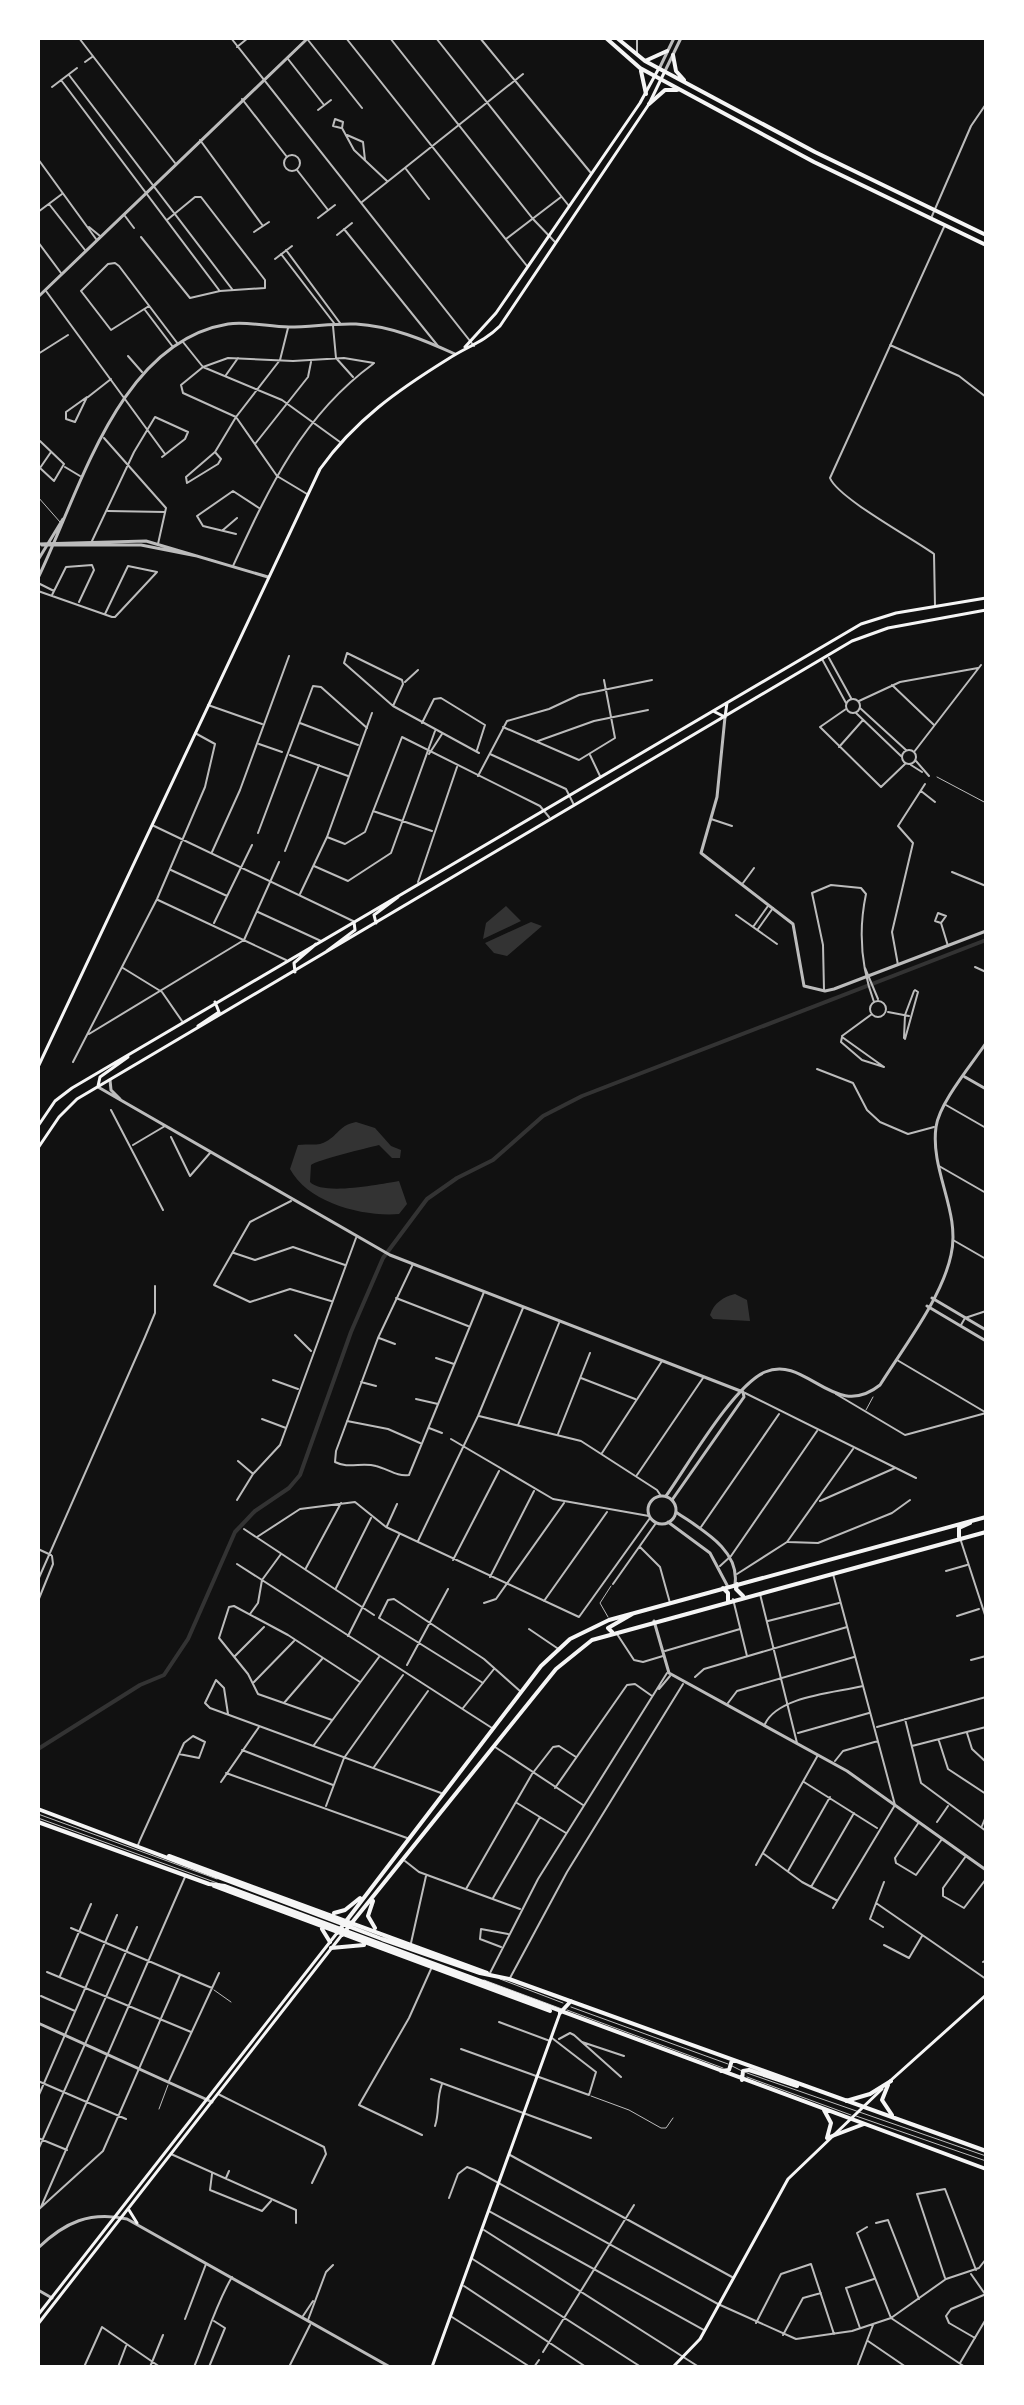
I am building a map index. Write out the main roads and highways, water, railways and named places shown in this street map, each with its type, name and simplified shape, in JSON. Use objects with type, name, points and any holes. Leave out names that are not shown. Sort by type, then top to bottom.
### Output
[{"type":"main road","points":[[606,38],[640,68],[814,162],[985,240]]},
{"type":"main road","points":[[617,38],[645,61],[815,152],[936,209],[985,240]]},
{"type":"main road","points":[[645,61],[667,51]]},
{"type":"main road","points":[[673,55],[676,71],[688,84]]},
{"type":"main road","points":[[640,68],[646,94]]},
{"type":"main road","points":[[463,349],[496,313],[662,70]]},
{"type":"main road","points":[[38,1067],[40,1057],[307,494],[340,442],[390,396],[463,349],[474,346],[507,317],[649,104],[662,70]]},
{"type":"main road","points":[[649,104],[667,89],[684,92]]},
{"type":"main road","points":[[38,1126],[62,1095],[130,1053],[861,624],[896,613],[986,598]]},
{"type":"main road","points":[[38,1148],[63,1111],[98,1087],[821,658],[862,635],[917,621],[986,610]]},
{"type":"main road","points":[[861,624],[862,635]]},
{"type":"main road","points":[[725,717],[727,703]]},
{"type":"main road","points":[[713,711],[725,717]]},
{"type":"main road","points":[[376,923],[374,915],[400,894]]},
{"type":"main road","points":[[324,954],[355,930],[354,921]]},
{"type":"main road","points":[[295,972],[294,963],[316,944]]},
{"type":"main road","points":[[196,1029],[219,1012],[215,1002]]},
{"type":"main road","points":[[98,1087],[100,1077],[130,1053]]},
{"type":"main road","points":[[38,2315],[129,2208],[330,1945],[407,1838],[557,1648],[609,1620],[986,1517]]},
{"type":"main road","points":[[959,1537],[961,1526],[976,1519]]},
{"type":"main road","points":[[944,1541],[949,1533],[945,1528]]},
{"type":"main road","points":[[351,1938],[350,1929],[373,1897],[527,1705],[574,1652],[615,1632],[986,1532]]},
{"type":"main road","points":[[736,1584],[736,1589],[743,1596]]},
{"type":"main road","points":[[725,1587],[730,1600]]},
{"type":"main road","points":[[615,1632],[609,1625],[634,1613]]},
{"type":"main road","points":[[521,1691],[527,1696],[527,1705]]},
{"type":"main road","points":[[454,1778],[460,1789]]},
{"type":"main road","points":[[442,1793],[448,1798],[448,1805]]},
{"type":"main road","points":[[38,1811],[139,1859],[431,1969],[562,2009],[719,2071],[804,2087]]},
{"type":"main road","points":[[38,1820],[138,1846],[226,1884],[479,1976],[551,2001],[571,2001],[731,2065],[893,2117],[986,2153]]},
{"type":"main road","points":[[158,1854],[509,1979],[562,2009]]},
{"type":"main road","points":[[209,1884],[226,1884]]},
{"type":"main road","points":[[331,1914],[345,1910],[362,1897]]},
{"type":"main road","points":[[373,1897],[368,1916],[377,1930]]},
{"type":"main road","points":[[337,1933],[338,1916]]},
{"type":"main road","points":[[337,1933],[356,1923]]},
{"type":"main road","points":[[320,1927],[330,1945]]},
{"type":"main road","points":[[330,1945],[368,1945]]},
{"type":"main road","points":[[479,1976],[490,1974]]},
{"type":"main road","points":[[673,2367],[705,2330],[788,2179],[827,2138],[986,1995]]},
{"type":"main road","points":[[432,2367],[562,2009],[571,2001]]},
{"type":"main road","points":[[719,2071],[731,2065]]},
{"type":"main road","points":[[742,2076],[824,2110],[851,2117],[986,2169]]},
{"type":"main road","points":[[846,2101],[863,2097],[891,2081]]},
{"type":"main road","points":[[891,2081],[882,2100],[893,2117]]},
{"type":"main road","points":[[38,2324],[113,2218],[210,2100]]},
{"type":"main road","points":[[824,2110],[831,2123],[827,2138]]},
{"type":"main road","points":[[827,2138],[864,2124]]},
{"type":"main road","points":[[129,2208],[137,2223]]},
{"type":"waterway","points":[[38,1749],[140,1685],[164,1675],[188,1639],[235,1532],[255,1511],[289,1488],[300,1475],[351,1332],[383,1258],[427,1199],[457,1178],[493,1160],[543,1116],[582,1096],[986,940]]}]
